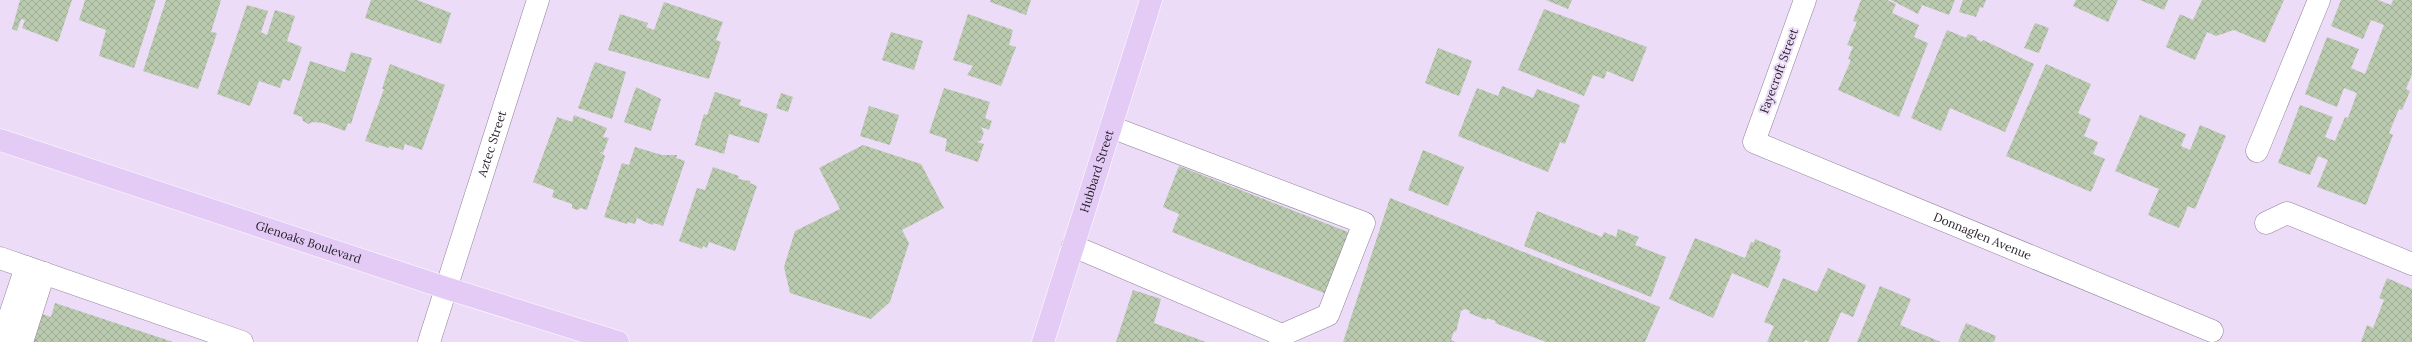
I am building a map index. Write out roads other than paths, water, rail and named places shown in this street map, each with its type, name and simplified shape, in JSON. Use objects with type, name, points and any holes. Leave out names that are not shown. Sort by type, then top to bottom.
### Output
[{"type":"main road","name":"Hubbard Street","points":[[1043,342],[1151,0]]},
{"type":"main road","name":"Glenoaks Boulevard","points":[[0,140],[446,288],[618,342]]},
{"type":"street","name":"Aztec Street","points":[[429,342],[538,0]]},
{"type":"street","name":"Fayecroft Street","points":[[1754,142],[1805,0]]},
{"type":"street","points":[[2257,151],[2319,0]]},
{"type":"street","points":[[1073,246],[1281,339],[1328,315],[1364,223],[1111,126]]},
{"type":"street","name":"Donnaglen Avenue","points":[[1754,142],[2212,331]]},
{"type":"street","points":[[2266,223],[2287,213],[2412,264]]},
{"type":"street","points":[[0,258],[235,341]]},
{"type":"street","points":[[1,342],[35,270]]},
{"type":"street","points":[[22,342],[35,270]]}]
